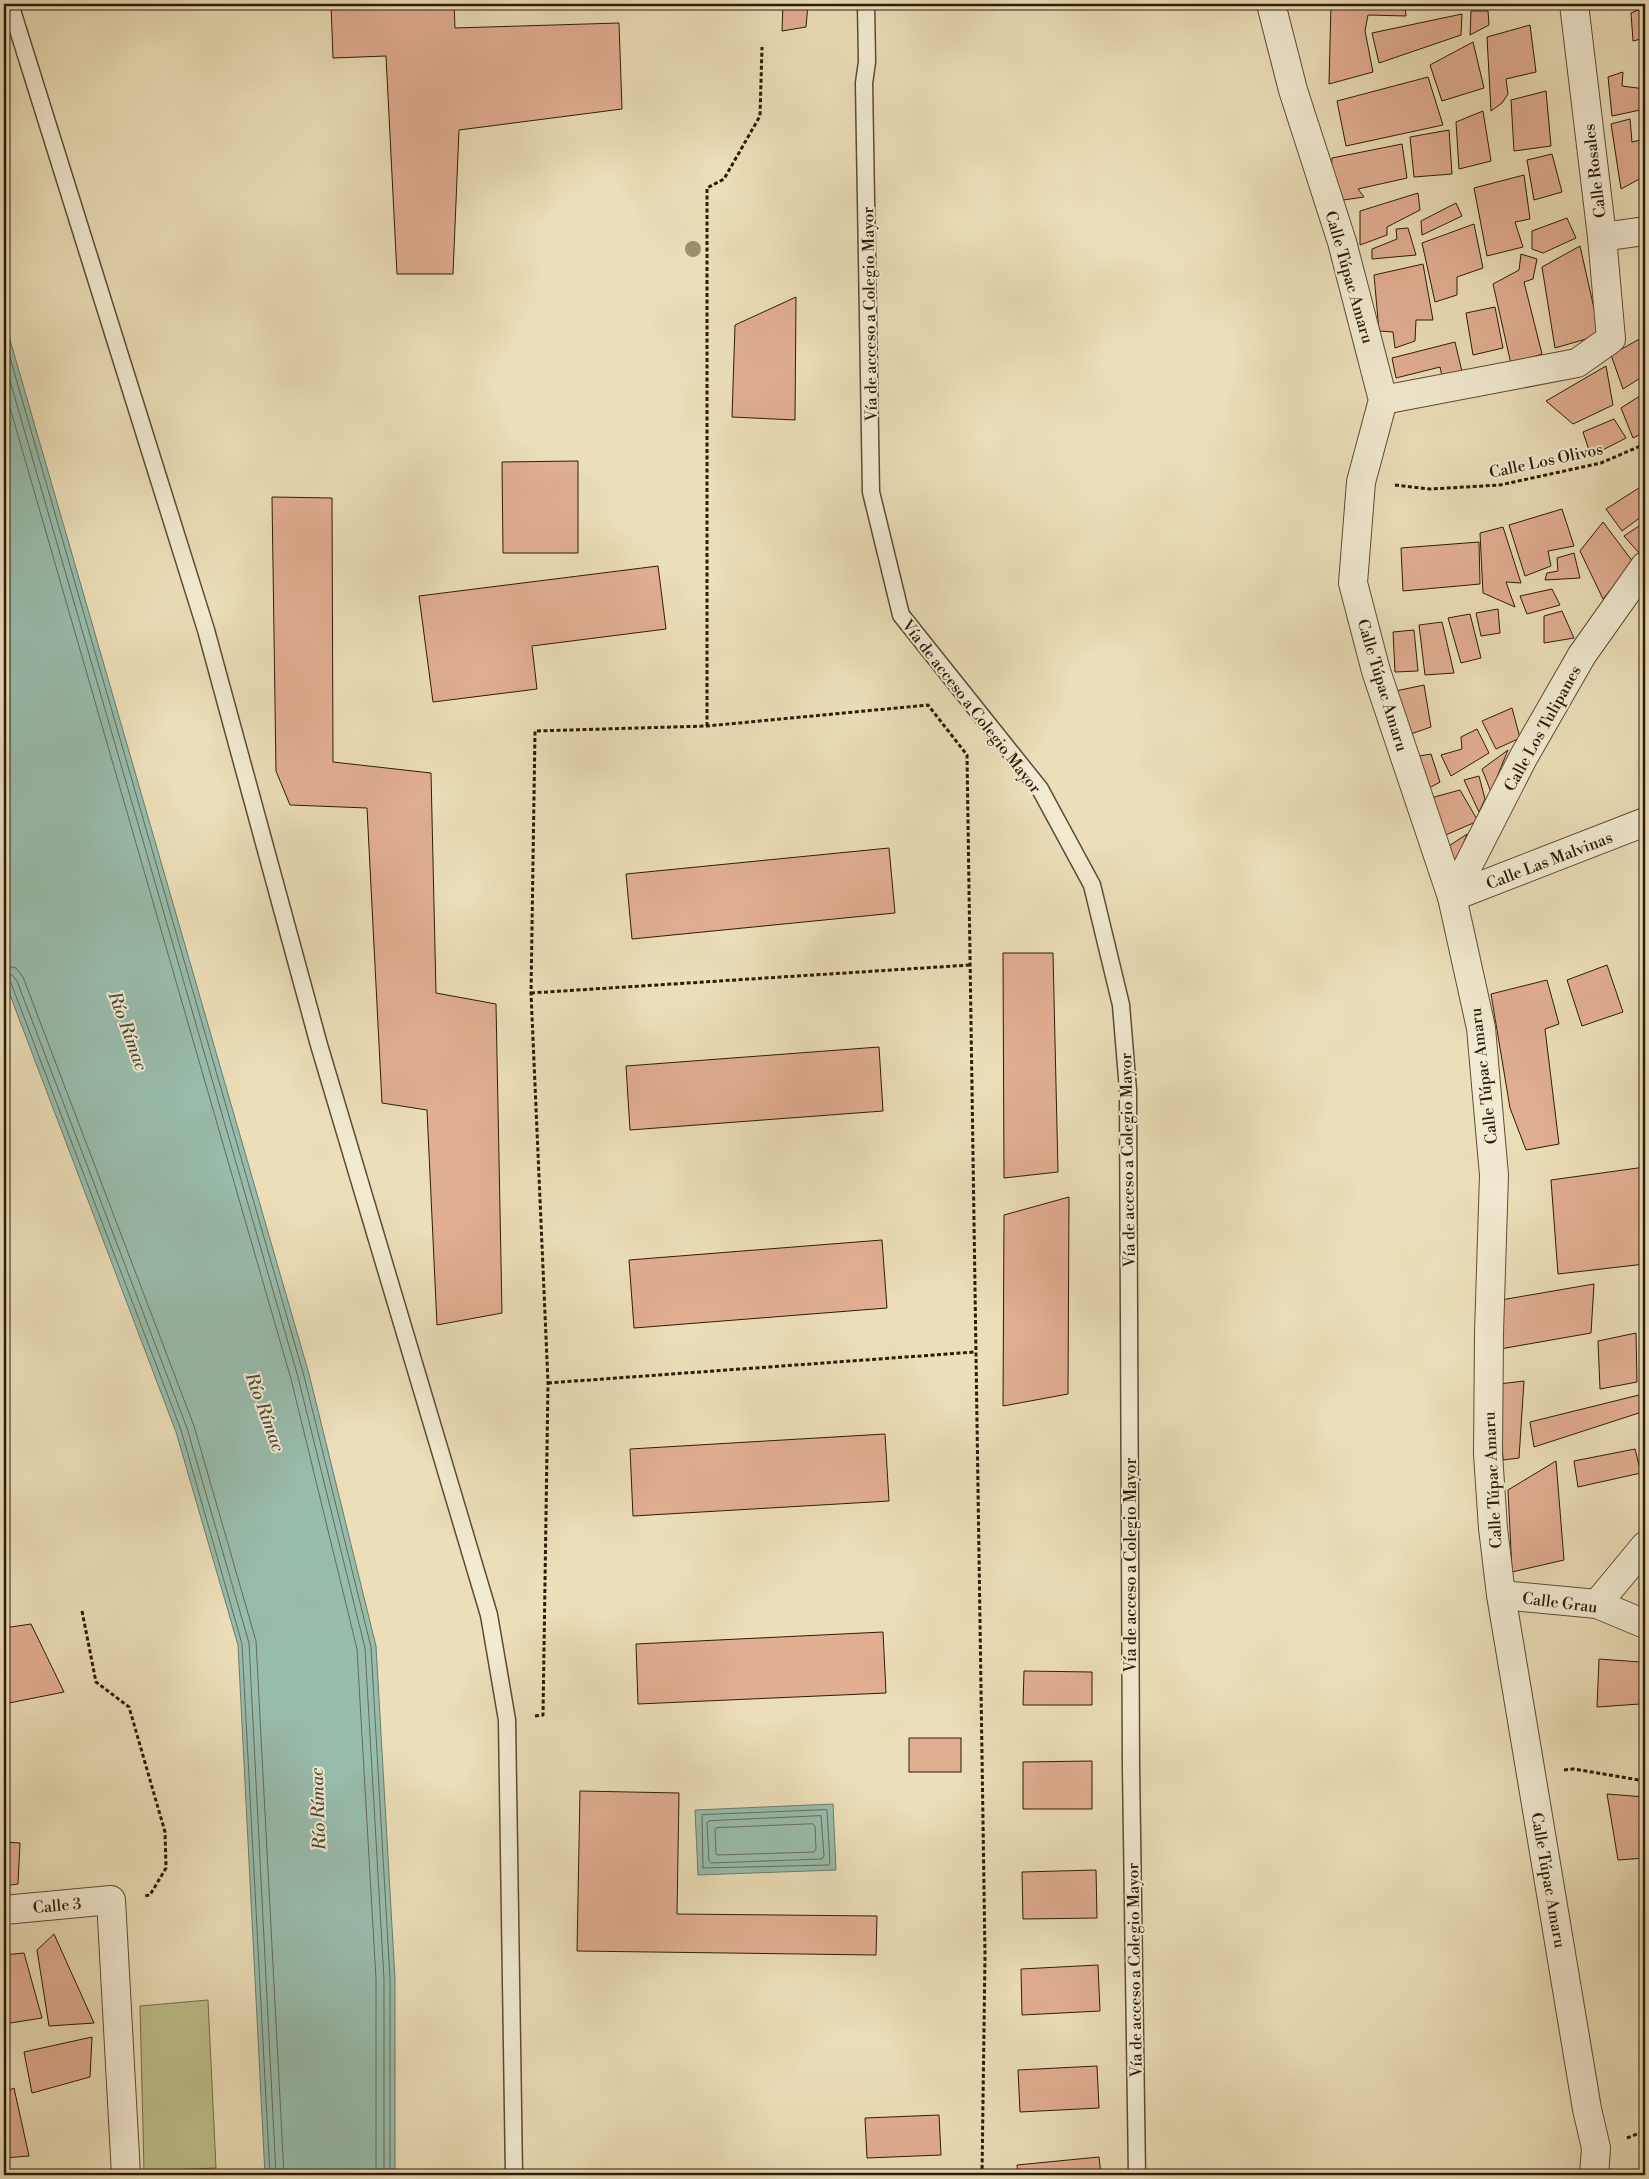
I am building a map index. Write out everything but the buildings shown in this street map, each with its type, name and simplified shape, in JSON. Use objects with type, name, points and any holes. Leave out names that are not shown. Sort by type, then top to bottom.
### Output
[{"type":"street","name":"Calle Túpac Amaru","points":[[1271,4],[1293,90],[1342,242],[1383,400],[1361,482],[1353,583],[1376,671],[1452,898],[1481,1028],[1494,1175],[1489,1333],[1488,1454],[1493,1528],[1500,1595],[1587,2109],[1596,2148],[1594,2175]]},
{"type":"street","name":"Calle Rosales","points":[[1383,400],[1577,364],[1611,339],[1602,237],[1574,4]]},
{"type":"street","points":[[1602,237],[1645,231]]},
{"type":"street","name":"Calle Los Tulipanes","points":[[1452,898],[1524,758],[1582,655],[1645,566]]},
{"type":"street","name":"Calle Las Malvinas","points":[[1452,898],[1645,822]]},
{"type":"street","points":[[1597,1604],[1645,1546]]},
{"type":"street","name":"Calle Grau","points":[[1500,1595],[1597,1604],[1645,1624]]},
{"type":"street","points":[[111,1900],[126,2175]]},
{"type":"street","name":"Calle 3","points":[[4,1910],[111,1900]]},
{"type":"lane","points":[[10,4],[206,630],[319,1045],[488,1615],[507,1720],[514,2175]]},
{"type":"lane","name":"Vía de acceso a Colegio Mayor","points":[[866,4],[867,62],[864,83],[871,492],[901,615],[1040,789],[1092,885],[1120,1005],[1128,1090],[1131,1767],[1137,2175]]},
{"type":"path","points":[[707,726],[707,188],[724,179],[760,116],[762,47]]},
{"type":"path","name":"Calle Los Olivos","points":[[1361,482],[1430,489],[1500,485],[1601,463],[1645,444]]},
{"type":"path","points":[[507,1720],[543,1715],[548,1383],[531,993],[535,731],[707,726],[928,705],[967,755],[985,1955],[982,2175]]},
{"type":"path","points":[[531,993],[970,965]]},
{"type":"path","points":[[548,1383],[976,1352]]},
{"type":"path","points":[[82,1611],[96,1682],[129,1707],[165,1832],[166,1868],[150,1895],[111,1900]]},
{"type":"path","points":[[1535,1800],[1550,1772],[1574,1769],[1645,1781]]},
{"type":"green space","points":[[208,2000],[216,2168],[144,2171],[140,2006]]},
{"type":"water","name":"Río Rímac","points":[[4,319],[309,1374],[376,1646],[395,1979],[395,2175],[265,2175],[238,1645],[176,1432],[4,979]]},
{"type":"water","points":[[833,1804],[836,1870],[698,1875],[695,1810]]}]
